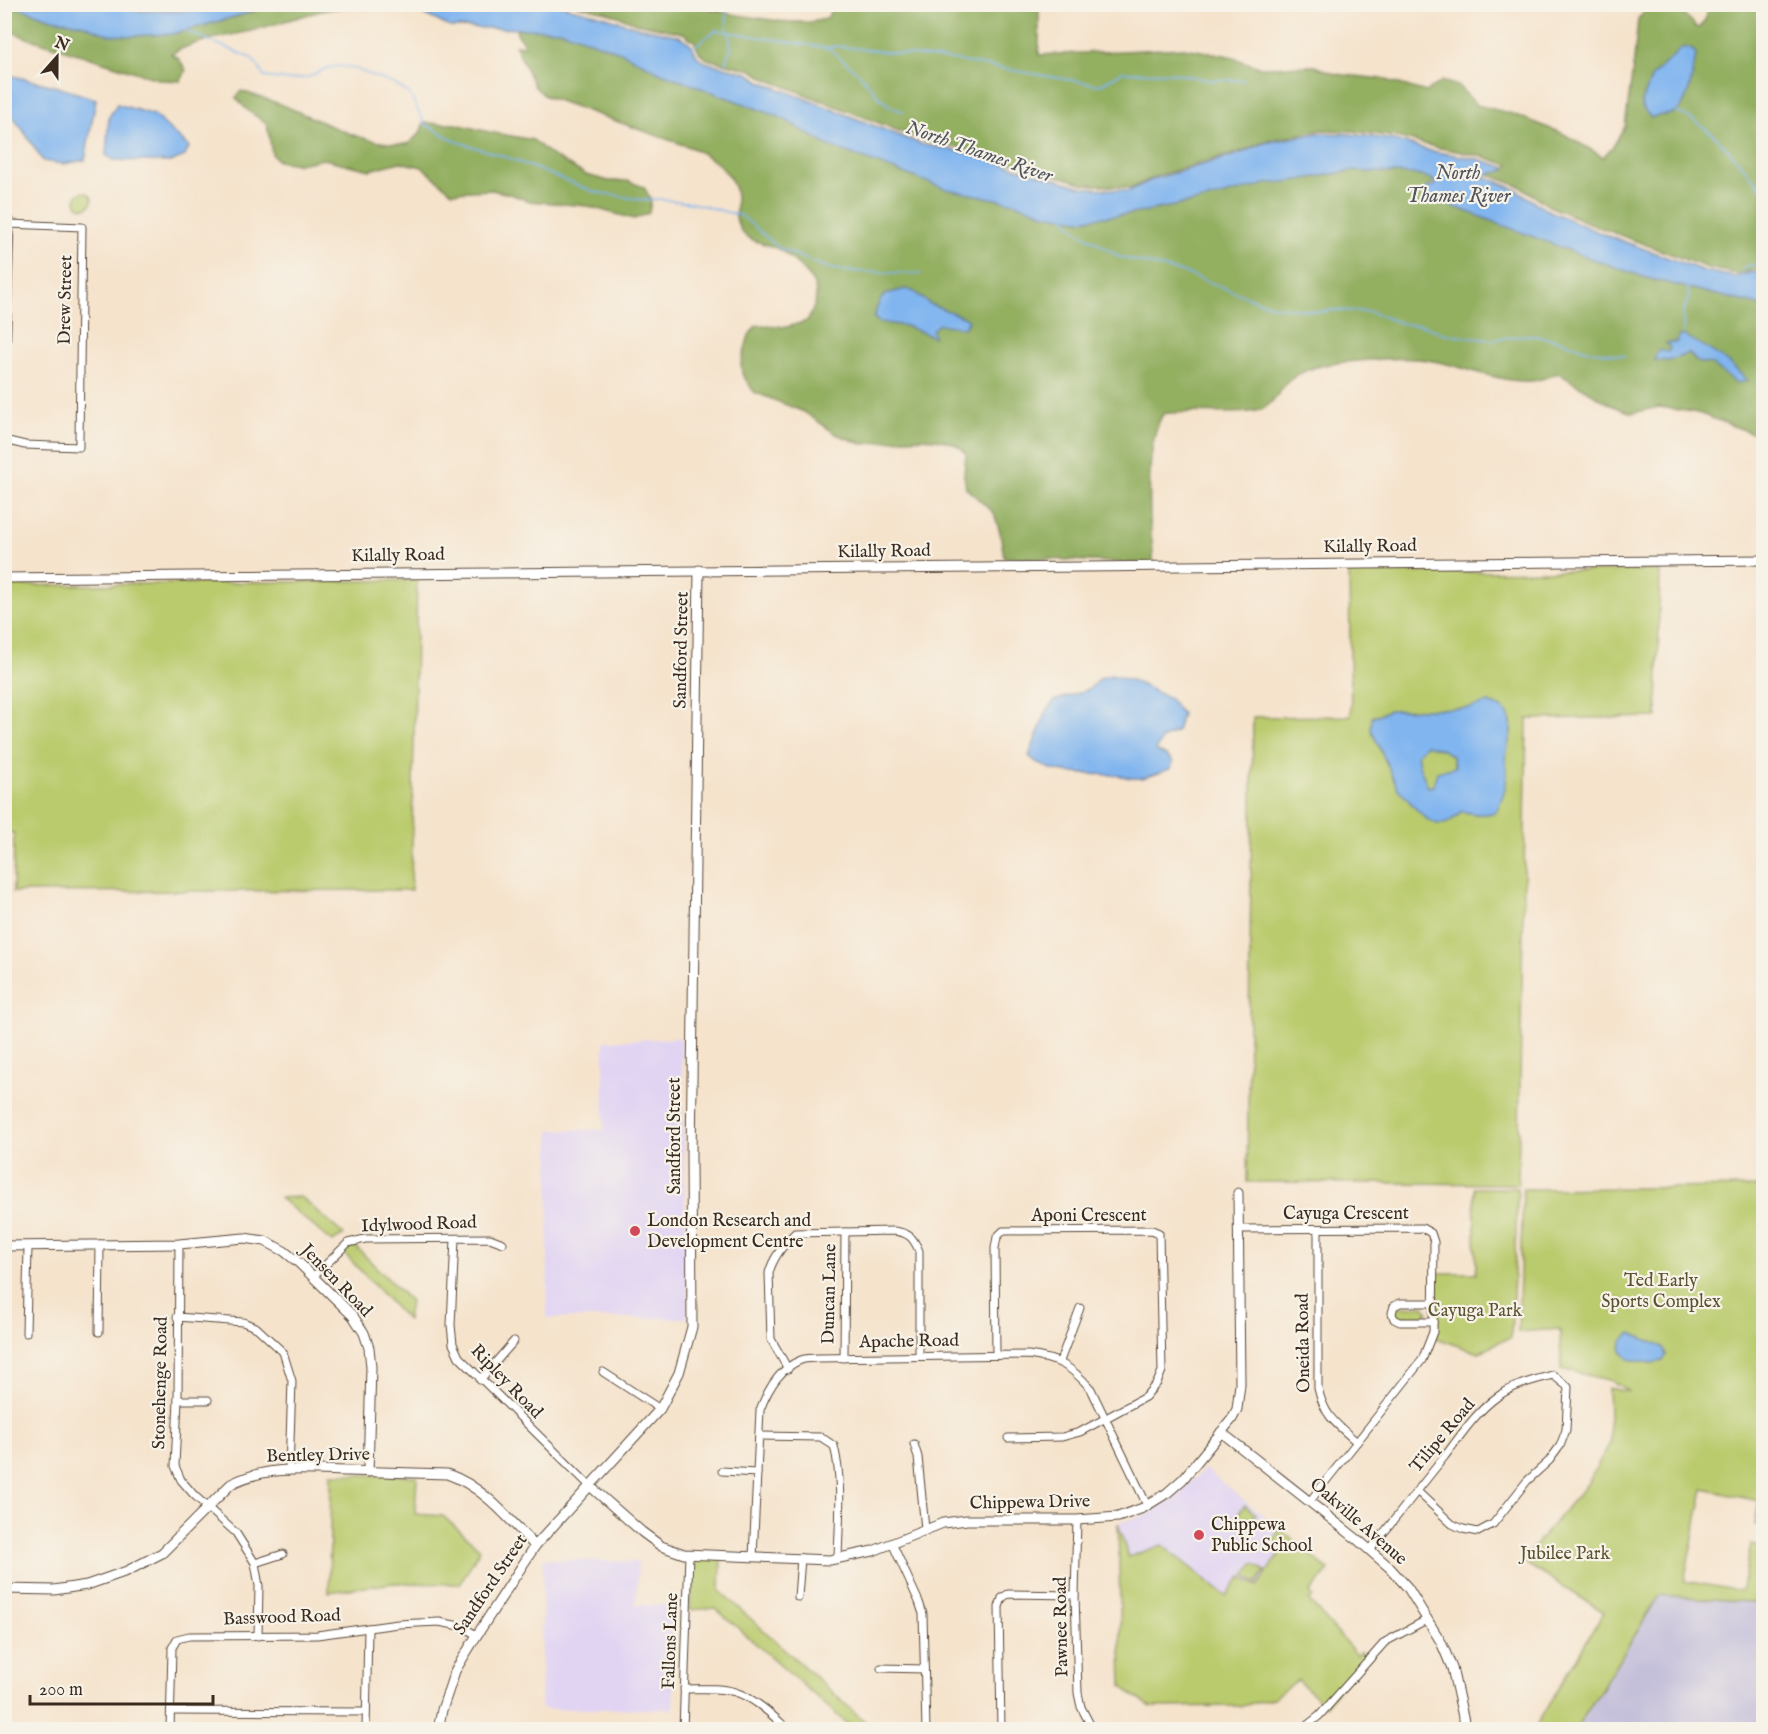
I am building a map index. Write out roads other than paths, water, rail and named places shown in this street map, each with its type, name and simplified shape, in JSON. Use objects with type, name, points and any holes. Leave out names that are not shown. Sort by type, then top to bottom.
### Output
[{"type":"street","points":[[4,208],[9,224],[4,395]]},
{"type":"street","name":"Drew Street","points":[[4,440],[26,445],[79,447],[82,226],[9,224]]},
{"type":"street","name":"Kilally Road","points":[[4,578],[1764,560]]},
{"type":"street","name":"Sandford Street","points":[[438,1730],[454,1671],[535,1546],[660,1409],[679,1374],[692,1327],[691,1156],[699,570]]},
{"type":"street","name":"Chippewa Drive","points":[[591,1486],[661,1546],[688,1554],[753,1557],[838,1558],[873,1551],[943,1523],[968,1520],[1077,1520],[1118,1517],[1147,1505],[1167,1493],[1183,1479],[1238,1409],[1240,1384],[1238,1193]]},
{"type":"street","name":"Cayuga Crescent","points":[[1239,1230],[1422,1228],[1431,1233],[1434,1242],[1433,1332],[1422,1360],[1310,1501]]},
{"type":"street","name":"Oneida Road","points":[[1318,1229],[1318,1388],[1321,1405],[1330,1419],[1357,1442]]},
{"type":"street","name":"Aponi Crescent","points":[[996,1355],[995,1248],[997,1237],[1003,1231],[1152,1230],[1159,1233],[1162,1371],[1157,1383],[1145,1397],[1106,1417]]},
{"type":"street","points":[[788,1369],[771,1340],[769,1273],[771,1265],[795,1233],[894,1231],[907,1233],[914,1239],[919,1251],[919,1356]]},
{"type":"street","name":"Duncan Lane","points":[[844,1358],[845,1232]]},
{"type":"street","name":"Jensen Road","points":[[4,1246],[179,1244],[244,1238],[265,1240],[284,1251],[353,1317],[364,1333],[369,1348],[371,1367],[368,1472]]},
{"type":"street","name":"Idylwood Road","points":[[313,1277],[348,1244],[365,1239],[490,1238],[503,1243]]},
{"type":"street","name":"Ripley Road","points":[[454,1239],[451,1325],[453,1344],[459,1357],[591,1486]]},
{"type":"street","points":[[99,1332],[100,1244]]},
{"type":"street","name":"Stonehenge Road","points":[[179,1244],[178,1400],[175,1466],[181,1480],[194,1495],[236,1533],[255,1563],[259,1586],[258,1636]]},
{"type":"street","points":[[26,1333],[28,1246]]},
{"type":"street","points":[[1433,1322],[1400,1322],[1394,1319],[1392,1313],[1394,1306],[1400,1303],[1434,1303]]},
{"type":"street","points":[[1060,1361],[1080,1308]]},
{"type":"street","points":[[177,1317],[243,1322],[257,1328],[283,1352],[292,1381],[289,1471]]},
{"type":"street","points":[[480,1380],[514,1341]]},
{"type":"street","name":"Apache Road","points":[[753,1557],[760,1410],[767,1392],[780,1374],[801,1360],[1028,1355],[1060,1361],[1078,1374],[1090,1389],[1106,1417],[1147,1505]]},
{"type":"street","points":[[603,1372],[660,1409]]},
{"type":"street","name":"Tilipe Road","points":[[1370,1550],[1472,1421],[1499,1395],[1523,1384],[1553,1375],[1568,1387],[1566,1430],[1560,1446],[1549,1461],[1527,1481],[1493,1524],[1478,1532],[1462,1529],[1452,1524],[1417,1491]]},
{"type":"street","points":[[178,1400],[208,1400]]},
{"type":"street","points":[[1008,1438],[1062,1437],[1080,1432],[1106,1417]]},
{"type":"street","name":"Oakville Avenue","points":[[1221,1432],[1370,1550],[1408,1588],[1441,1642],[1452,1668],[1466,1730]]},
{"type":"street","points":[[759,1436],[821,1437],[834,1446],[840,1509],[838,1558]]},
{"type":"street","points":[[914,1444],[918,1457],[925,1529]]},
{"type":"street","points":[[722,1471],[757,1473]]},
{"type":"street","name":"Bentley Drive","points":[[4,1589],[54,1590],[87,1585],[127,1571],[162,1553],[221,1492],[243,1478],[266,1472],[447,1474],[463,1479],[478,1489],[535,1546]]},
{"type":"street","name":"Pawnee Road","points":[[1077,1520],[1075,1594],[1078,1693],[1081,1707],[1093,1730]]},
{"type":"street","points":[[892,1543],[923,1614],[926,1730]]},
{"type":"street","points":[[255,1563],[283,1554]]},
{"type":"street","name":"Fallons Lane","points":[[684,1730],[688,1554]]},
{"type":"street","points":[[798,1597],[801,1558]]},
{"type":"street","points":[[1001,1730],[999,1606],[1002,1598],[1008,1594],[1075,1594]]},
{"type":"street","points":[[1301,1730],[1319,1716],[1385,1642],[1428,1619]]},
{"type":"street","name":"Basswood Road","points":[[170,1730],[172,1648],[177,1639],[189,1636],[317,1635],[439,1622],[460,1626],[477,1635]]},
{"type":"street","points":[[366,1730],[368,1628]]},
{"type":"street","points":[[881,1668],[924,1669]]},
{"type":"street","points":[[684,1689],[719,1689],[737,1692],[787,1729]]},
{"type":"street","points":[[171,1711],[366,1712]]},
{"type":"water","points":[[214,4],[265,5],[248,13],[173,34],[133,36],[109,35],[81,24],[52,19],[11,5],[106,5],[141,11],[189,11]]},
{"type":"water","name":"North Thames River","points":[[405,5],[559,5],[633,26],[679,36],[691,44],[697,56],[704,62],[748,73],[762,82],[921,144],[967,153],[1082,187],[1129,191],[1154,179],[1239,154],[1264,143],[1318,133],[1349,134],[1394,140],[1507,168],[1503,171],[1481,175],[1517,190],[1545,209],[1598,232],[1704,271],[1735,277],[1763,272],[1763,306],[1647,278],[1592,259],[1431,198],[1424,193],[1427,187],[1435,186],[1432,179],[1413,174],[1350,171],[1266,184],[1209,199],[1137,213],[1079,220],[1045,214],[1015,203],[946,189],[827,145],[782,118],[661,73],[623,53],[560,30],[450,27]]},
{"type":"water","points":[[1683,47],[1693,50],[1696,55],[1687,96],[1674,113],[1651,118],[1642,107],[1642,102],[1652,76]]},
{"type":"water","points":[[5,74],[96,99],[85,160],[63,164],[43,161],[5,107]]},
{"type":"water","points":[[117,104],[154,115],[189,147],[185,156],[170,162],[113,160],[106,155],[109,117]]},
{"type":"water","points":[[906,289],[913,291],[930,304],[969,321],[964,328],[939,324],[932,330],[934,337],[906,326],[879,322],[874,318],[883,296]]},
{"type":"water","points":[[1683,335],[1726,361],[1747,381],[1736,383],[1711,364],[1697,362],[1689,353],[1669,361],[1654,360],[1658,350],[1668,352],[1670,348],[1666,343],[1677,342],[1679,336]]},
{"type":"water","points":[[1111,675],[1134,681],[1170,699],[1182,714],[1177,731],[1162,739],[1156,750],[1173,762],[1171,768],[1141,778],[1080,774],[1047,768],[1029,756],[1046,712],[1054,701],[1089,689],[1101,678]]},
{"type":"water","points":[[1488,703],[1504,710],[1509,716],[1511,731],[1506,758],[1506,785],[1496,812],[1479,814],[1462,811],[1447,823],[1432,822],[1425,818],[1398,789],[1371,729],[1372,717],[1390,710],[1469,708]],"holes":[[[1426,745],[1443,750],[1452,756],[1455,767],[1437,772],[1433,786],[1428,787],[1417,754]]]},
{"type":"water","points":[[1631,1333],[1663,1347],[1666,1355],[1663,1361],[1651,1363],[1628,1359],[1621,1351],[1622,1341]]},
{"type":"waterway","points":[[726,4],[727,31]]},
{"type":"waterway","points":[[184,30],[251,58],[264,77],[290,80],[309,77],[327,68],[339,66],[353,68],[394,84],[409,93],[425,124],[455,141],[506,157],[595,192],[643,200],[658,199],[692,203],[742,216],[779,248],[825,267],[844,271],[921,274]]},
{"type":"waterway","points":[[693,47],[716,30],[827,48],[836,46],[946,59],[1100,85],[1122,72],[1174,73],[1208,80],[1244,80]]},
{"type":"waterway","points":[[723,67],[731,48],[729,33]]},
{"type":"waterway","points":[[828,48],[860,75],[885,103],[903,111]]},
{"type":"waterway","points":[[1676,112],[1702,125],[1764,191]]},
{"type":"waterway","points":[[1064,217],[1076,230],[1120,257],[1185,273],[1274,306],[1321,312],[1333,310],[1370,312],[1404,324],[1422,325],[1442,333],[1491,340],[1528,335],[1558,340],[1592,351],[1625,356]]},
{"type":"waterway","points":[[1742,272],[1746,266],[1764,263]]},
{"type":"waterway","points":[[1683,335],[1683,313],[1689,296],[1687,286]]},
{"type":"place","name":"London Research and Development Centre","points":[[635,1231]]},
{"type":"place","name":"Chippewa Public School","points":[[1199,1535]]},
{"type":"park label","name":"Ted Early Sports Complex","points":[[1661,1291]]},
{"type":"park label","name":"Cayuga Park","points":[[1475,1311]]},
{"type":"park label","name":"Jubilee Park","points":[[1565,1554]]}]
